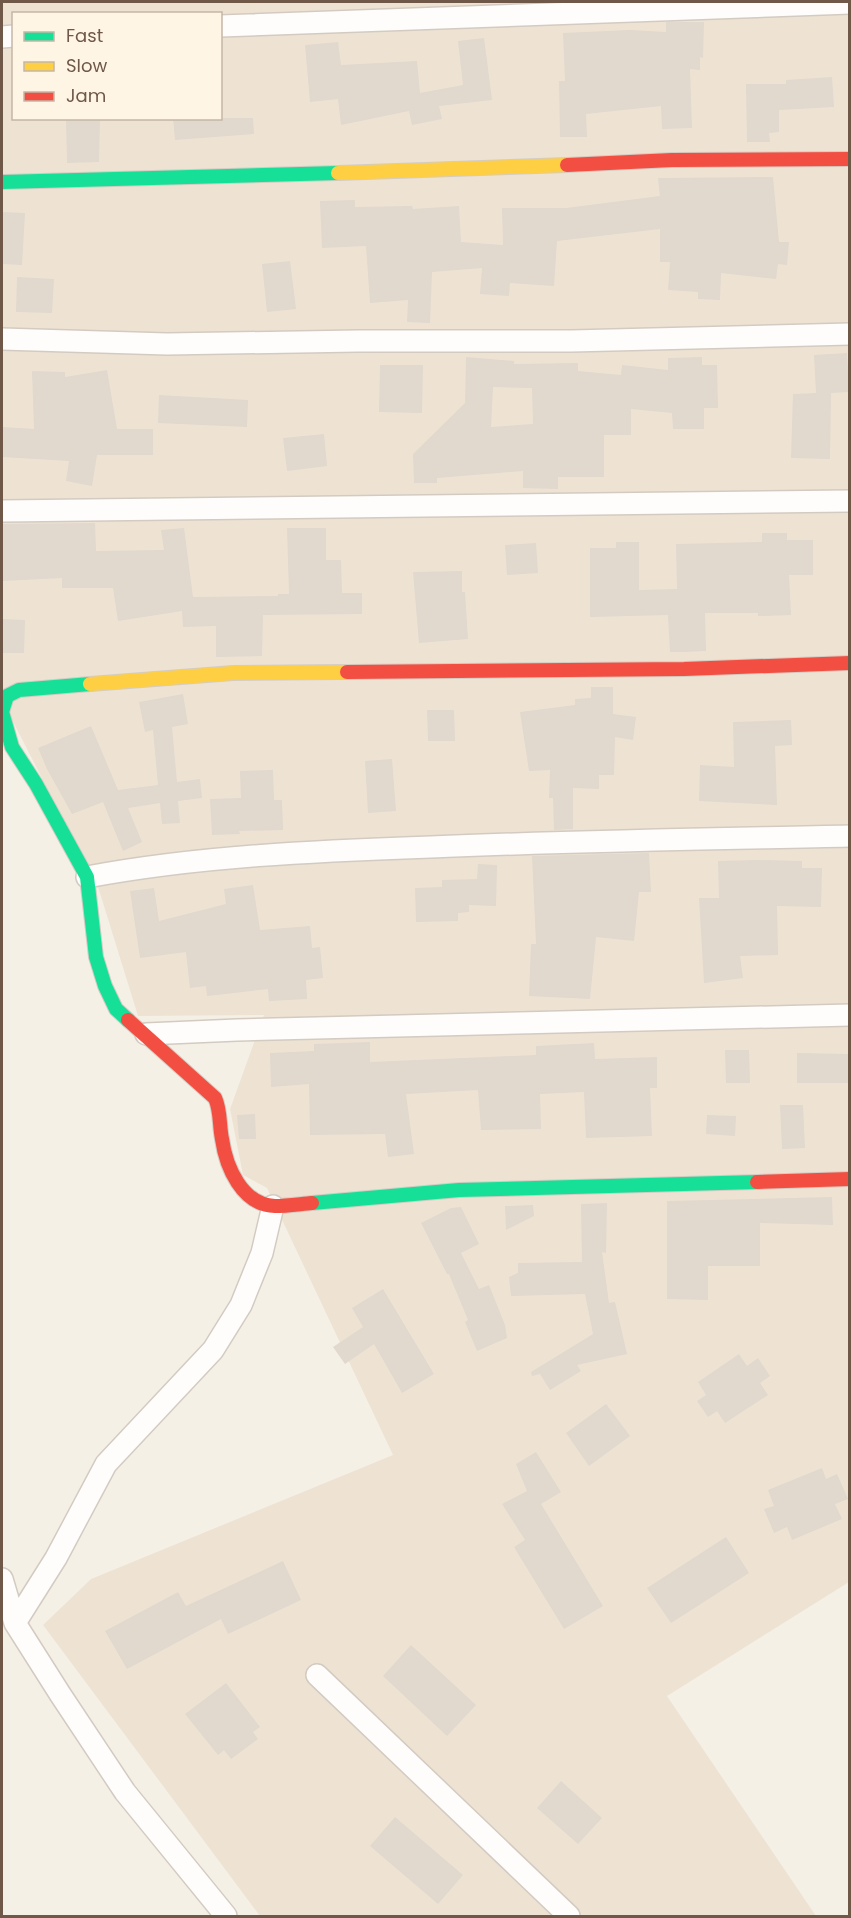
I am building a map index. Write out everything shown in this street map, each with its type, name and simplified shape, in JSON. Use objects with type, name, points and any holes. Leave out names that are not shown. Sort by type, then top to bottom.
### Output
[{"type":"street","points":[[222,26],[849,3]]},
{"type":"street","points":[[2,182],[428,171],[672,160],[849,159]]},
{"type":"street","points":[[2,339],[167,344],[572,341],[849,333]]},
{"type":"street","points":[[2,511],[849,501]]},
{"type":"street","points":[[849,663],[684,669],[233,673],[19,690],[7,696],[2,712],[12,747],[36,784],[87,877],[96,957],[105,986],[116,1009],[215,1098],[221,1108],[221,1134],[226,1161],[245,1192],[257,1202],[273,1206],[459,1190],[849,1179]]},
{"type":"street","points":[[87,877],[140,867],[317,851],[519,843],[849,836]]},
{"type":"street","points":[[146,1034],[237,1029],[849,1016]]},
{"type":"street","points":[[15,1623],[56,1558],[106,1464],[213,1350],[230,1323],[241,1305],[262,1253],[273,1206]]},
{"type":"street","points":[[2,1579],[15,1623],[125,1792],[226,1917]]},
{"type":"street","points":[[317,1675],[569,1917]]},
{"type":"shaded area","points":[[2,2],[849,2],[849,1582],[667,1696],[816,1916],[260,1916],[43,1625],[91,1579],[393,1455],[267,1188],[243,1175],[230,1109],[264,1015],[138,1016],[99,890],[2,700]]},
{"type":"building","points":[[666,22],[704,22],[703,58],[700,57],[700,70],[690,69],[692,128],[662,129],[661,106],[586,114],[587,137],[560,137],[559,81],[565,81],[563,33],[630,30],[666,32]]},
{"type":"building","points":[[484,38],[492,100],[439,106],[442,119],[412,125],[409,111],[341,125],[338,99],[310,102],[305,45],[338,42],[341,65],[417,61],[420,93],[463,85],[458,41]]},
{"type":"building","points":[[832,77],[834,107],[779,110],[779,132],[769,133],[770,142],[747,142],[746,84],[786,84],[786,80]]},
{"type":"building","points":[[253,118],[254,134],[175,140],[173,120]]},
{"type":"building","points":[[66,120],[100,120],[99,162],[67,163]]},
{"type":"building","points":[[773,177],[779,242],[789,242],[787,265],[778,264],[776,279],[721,273],[720,300],[698,299],[698,292],[668,290],[670,262],[660,262],[660,229],[557,241],[554,286],[510,283],[509,296],[480,294],[482,268],[432,272],[430,323],[407,322],[408,300],[370,303],[366,246],[322,248],[320,201],[355,200],[355,207],[412,206],[413,209],[459,206],[461,242],[503,245],[502,208],[566,208],[660,196],[658,178]]},
{"type":"building","points":[[2,212],[25,213],[22,265],[2,264]]},
{"type":"building","points":[[290,261],[296,309],[267,312],[262,264]]},
{"type":"building","points":[[17,277],[54,279],[52,313],[16,312]]},
{"type":"building","points":[[847,353],[849,392],[831,393],[830,459],[791,458],[793,394],[816,393],[814,355]]},
{"type":"building","points":[[466,357],[514,361],[514,364],[578,363],[578,371],[621,375],[622,365],[668,370],[668,358],[702,357],[702,365],[717,365],[718,408],[704,408],[704,429],[673,429],[672,413],[631,409],[631,435],[604,435],[604,477],[558,477],[558,489],[523,488],[523,471],[437,478],[437,483],[414,483],[413,454],[465,403]],"holes":[[[493,387],[532,388],[533,424],[491,427]]]},
{"type":"building","points":[[380,365],[423,365],[422,413],[379,412]]},
{"type":"building","points":[[107,370],[117,429],[153,429],[153,455],[97,455],[92,486],[66,481],[69,461],[2,457],[2,427],[34,429],[32,371],[65,372],[65,377]]},
{"type":"building","points":[[159,395],[248,400],[247,427],[158,423]]},
{"type":"building","points":[[324,434],[327,466],[287,471],[283,438]]},
{"type":"building","points":[[95,523],[96,551],[164,550],[161,530],[184,528],[193,597],[289,594],[287,528],[326,528],[326,560],[341,560],[342,593],[362,593],[362,614],[263,615],[262,656],[216,657],[216,626],[183,627],[182,611],[118,621],[113,588],[62,588],[62,578],[2,581],[2,524]]},
{"type":"building","points":[[762,533],[787,533],[787,540],[813,540],[813,575],[789,575],[791,615],[705,613],[706,651],[684,652],[670,652],[668,615],[590,617],[590,548],[616,548],[616,542],[639,542],[639,590],[677,589],[676,544],[762,542]]},
{"type":"building","points":[[536,543],[538,573],[507,575],[505,545]]},
{"type":"building","points":[[462,571],[462,592],[465,592],[468,639],[419,643],[413,572]]},
{"type":"building","points":[[2,619],[25,620],[24,653],[2,653]]},
{"type":"building","points":[[591,687],[613,687],[613,714],[636,717],[633,740],[615,737],[614,775],[599,775],[599,789],[573,788],[573,829],[554,830],[553,798],[549,798],[550,770],[529,771],[520,712],[575,705],[575,699],[591,698]]},
{"type":"building","points":[[183,694],[188,724],[172,727],[177,782],[200,779],[202,798],[178,801],[180,823],[162,824],[160,803],[128,808],[142,842],[123,851],[103,802],[72,814],[38,748],[91,726],[118,790],[158,785],[153,730],[145,732],[139,702]]},
{"type":"building","points":[[427,710],[454,710],[455,741],[428,741]]},
{"type":"building","points":[[791,720],[792,745],[775,746],[777,805],[699,801],[700,765],[734,767],[733,722]]},
{"type":"building","points":[[392,759],[396,811],[368,813],[365,761]]},
{"type":"building","points":[[273,770],[274,800],[282,800],[283,830],[239,831],[240,834],[212,835],[210,799],[241,798],[240,771]]},
{"type":"building","points":[[649,853],[651,892],[639,892],[634,941],[596,937],[590,999],[529,996],[531,944],[536,944],[532,856]]},
{"type":"building","points":[[718,861],[802,861],[802,868],[822,868],[821,907],[777,906],[778,955],[740,956],[743,978],[704,983],[699,898],[719,898]]},
{"type":"building","points":[[478,864],[497,865],[496,906],[469,905],[469,912],[458,913],[458,921],[416,922],[415,888],[442,887],[442,880],[477,879]]},
{"type":"building","points":[[253,885],[260,930],[310,926],[312,948],[320,947],[323,978],[306,980],[307,999],[269,1001],[268,989],[207,996],[206,986],[190,988],[186,952],[140,958],[130,891],[154,888],[159,921],[226,904],[224,889]]},
{"type":"building","points":[[370,1042],[370,1062],[536,1055],[536,1046],[594,1043],[595,1059],[657,1057],[657,1088],[650,1088],[652,1136],[586,1138],[584,1092],[540,1094],[541,1129],[481,1130],[478,1090],[406,1094],[414,1154],[388,1157],[385,1134],[310,1135],[309,1084],[271,1087],[270,1053],[314,1051],[314,1044]]},
{"type":"building","points":[[725,1050],[749,1050],[750,1083],[726,1083]]},
{"type":"building","points":[[797,1053],[849,1054],[849,1083],[797,1083]]},
{"type":"building","points":[[780,1105],[803,1105],[805,1148],[782,1149]]},
{"type":"building","points":[[255,1114],[256,1139],[239,1139],[237,1115]]},
{"type":"building","points":[[707,1115],[736,1116],[735,1136],[706,1134]]},
{"type":"building","points":[[832,1197],[833,1225],[760,1223],[760,1266],[708,1266],[708,1300],[667,1299],[667,1201]]},
{"type":"building","points":[[607,1203],[606,1253],[602,1252],[609,1303],[615,1302],[627,1354],[577,1365],[581,1371],[550,1390],[540,1374],[532,1376],[531,1372],[593,1334],[585,1294],[511,1296],[509,1277],[518,1273],[518,1263],[582,1262],[581,1204]]},
{"type":"building","points":[[533,1205],[534,1216],[506,1230],[505,1206]]},
{"type":"building","points":[[461,1207],[479,1244],[461,1253],[479,1289],[489,1285],[505,1325],[507,1338],[477,1351],[465,1322],[468,1320],[449,1274],[421,1223],[451,1208]]},
{"type":"building","points":[[383,1289],[434,1374],[402,1393],[374,1344],[345,1364],[333,1347],[363,1327],[352,1308]]},
{"type":"building","points":[[739,1354],[747,1366],[758,1358],[770,1376],[760,1383],[768,1395],[725,1423],[717,1411],[708,1417],[697,1401],[706,1395],[698,1382]]},
{"type":"building","points":[[606,1404],[630,1436],[589,1466],[566,1433]]},
{"type":"building","points":[[536,1452],[561,1492],[541,1504],[603,1606],[564,1629],[514,1547],[525,1540],[502,1504],[527,1491],[516,1464]]},
{"type":"building","points":[[822,1468],[826,1479],[837,1474],[848,1499],[835,1504],[842,1519],[792,1540],[787,1527],[774,1533],[764,1509],[774,1506],[768,1490]]},
{"type":"building","points":[[726,1537],[749,1573],[671,1623],[647,1588]]},
{"type":"building","points":[[283,1561],[301,1600],[228,1634],[221,1619],[127,1669],[105,1631],[178,1592],[186,1606]]},
{"type":"building","points":[[411,1645],[476,1705],[447,1736],[383,1676]]},
{"type":"building","points":[[226,1683],[260,1727],[253,1732],[258,1739],[231,1759],[224,1750],[218,1755],[185,1714]]},
{"type":"building","points":[[561,1781],[602,1818],[578,1844],[537,1808]]},
{"type":"building","points":[[395,1817],[463,1875],[438,1904],[370,1846]]},
{"type":"traffic: fast","points":[[2,182],[338,173]]},
{"type":"traffic: fast","points":[[90,684],[19,690],[7,696],[2,712],[12,747],[36,784],[87,877],[96,957],[105,986],[116,1009],[128,1020]]},
{"type":"traffic: fast","points":[[312,1203],[459,1190],[757,1182]]},
{"type":"traffic: slow","points":[[338,173],[567,165]]},
{"type":"traffic: slow","points":[[90,684],[233,673],[347,672]]},
{"type":"traffic: jam","points":[[567,165],[672,160],[850,159]]},
{"type":"traffic: jam","points":[[347,672],[684,669],[850,663]]},
{"type":"traffic: jam","points":[[128,1020],[215,1098],[227,1161],[245,1192],[263,1204],[275,1206],[312,1203]]},
{"type":"traffic: jam","points":[[757,1182],[850,1179]]}]
